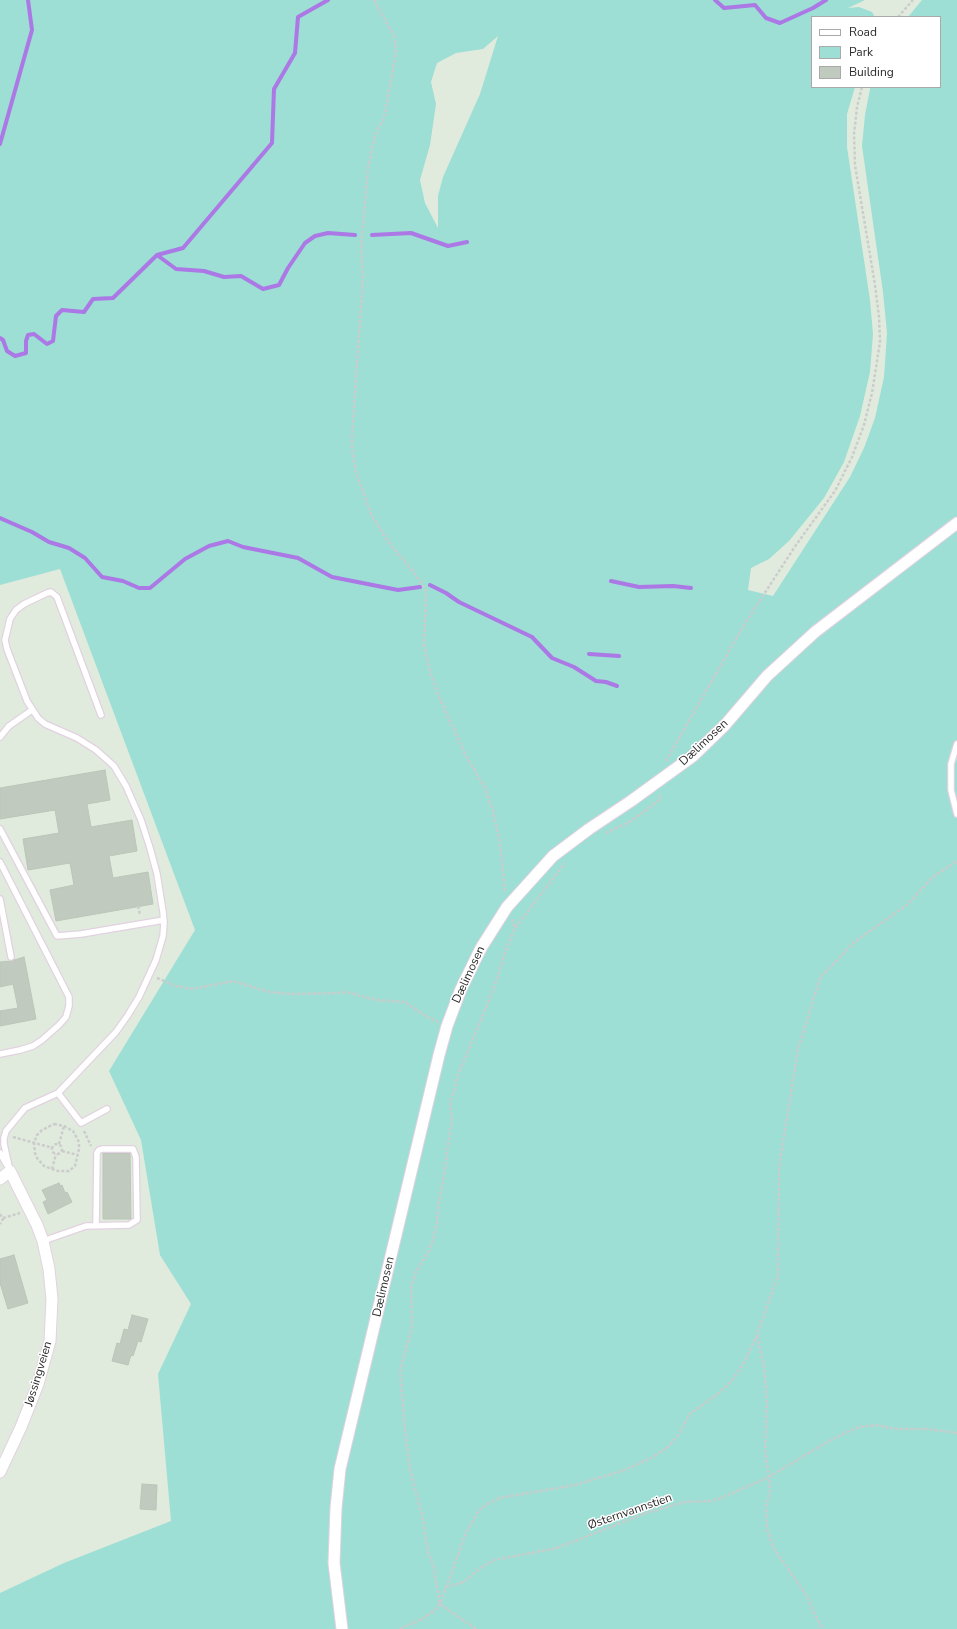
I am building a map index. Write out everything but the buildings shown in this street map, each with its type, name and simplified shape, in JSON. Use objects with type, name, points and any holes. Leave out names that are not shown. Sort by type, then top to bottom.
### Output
[{"type":"street","name":"Dælimosen","points":[[342,1629],[334,1563],[336,1508],[340,1469],[439,1055],[447,1026],[461,989],[480,948],[507,907],[553,856],[693,756],[725,725],[767,676],[815,632],[957,523]]},
{"type":"street","points":[[0,1179],[10,1171]]},
{"type":"street","name":"Jøssingveien","points":[[0,1472],[30,1406],[38,1384],[50,1341],[52,1318],[51,1288],[43,1241],[10,1171]]},
{"type":"lane","points":[[10,1171],[4,1144],[5,1134],[15,1119],[25,1108],[58,1093],[116,1032],[128,1015],[156,960],[163,936],[164,920],[157,874],[141,820],[126,786],[114,766],[96,750],[76,738],[45,724],[32,710],[7,649],[5,640],[10,619],[16,610],[24,604],[51,592],[59,600],[102,715]]},
{"type":"lane","points":[[0,737],[9,726],[32,710]]},
{"type":"lane","points":[[957,744],[951,764],[951,790],[957,814]]},
{"type":"lane","points":[[0,829],[57,936],[81,934],[164,920]]},
{"type":"lane","points":[[0,862],[69,997],[66,1017],[60,1025],[42,1040],[20,1050],[0,1054]]},
{"type":"lane","points":[[0,899],[11,957]]},
{"type":"lane","points":[[58,1093],[81,1123],[107,1109]]},
{"type":"lane","points":[[43,1241],[81,1227],[96,1225],[129,1225],[137,1220],[136,1157],[133,1149],[99,1150],[96,1158],[96,1225]]},
{"type":"lane","points":[[0,1153],[10,1171]]},
{"type":"path","points":[[374,0],[394,36],[396,49],[384,118],[375,135],[368,168],[361,249],[363,277],[352,450],[356,473],[371,514],[387,540],[415,574],[424,588],[426,594],[424,646],[431,674],[465,754],[485,788],[493,811],[500,844],[507,907]]},
{"type":"path","points":[[899,16],[913,0]]},
{"type":"path","points":[[666,762],[744,625],[796,545],[835,491],[852,457],[864,425],[874,387],[880,342],[880,317],[855,165],[854,134],[857,107],[862,88]]},
{"type":"path","points":[[601,835],[629,822],[657,802],[660,799],[658,782]]},
{"type":"path","points":[[476,1629],[440,1604],[433,1565],[428,1552],[422,1515],[410,1469],[400,1372],[412,1327],[410,1287],[416,1272],[433,1241],[450,1138],[452,1120],[450,1104],[458,1075],[494,988],[505,952],[516,928],[567,861]]},
{"type":"path","points":[[400,1629],[424,1618],[435,1610],[440,1604],[466,1533],[479,1510],[499,1498],[574,1485],[622,1471],[651,1458],[668,1447],[677,1437],[690,1414],[730,1383],[744,1363],[757,1335],[778,1275],[779,1167],[798,1049],[820,978],[854,942],[907,905],[933,877],[957,861]]},
{"type":"path","points":[[149,975],[176,986],[192,989],[233,981],[269,992],[291,994],[337,994],[347,992],[376,1000],[405,1002],[424,1016],[447,1026]]},
{"type":"path","points":[[81,1123],[96,1158]]},
{"type":"path","points":[[54,1124],[64,1126],[73,1131],[77,1136],[79,1142],[78,1155],[75,1166],[69,1171],[58,1171],[44,1166],[37,1158],[34,1143],[37,1135],[47,1126],[54,1124]]},
{"type":"path","points":[[62,1151],[62,1146],[59,1144],[64,1126]]},
{"type":"path","points":[[5,1134],[52,1148],[56,1154]]},
{"type":"path","points":[[52,1148],[56,1144],[59,1144]]},
{"type":"path","points":[[56,1154],[60,1154],[62,1151],[78,1155]]},
{"type":"path","points":[[52,1169],[56,1154]]},
{"type":"path","points":[[3,1218],[30,1211]]},
{"type":"path","points":[[0,1214],[3,1218]]},
{"type":"path","points":[[0,1224],[3,1218]]},
{"type":"path","points":[[757,1335],[766,1385],[767,1403],[765,1450],[770,1477],[770,1491],[766,1507],[766,1519],[771,1544],[806,1595],[822,1629]]},
{"type":"path","name":"Østernvannstien","points":[[445,1587],[464,1582],[480,1568],[494,1560],[557,1548],[646,1513],[685,1502],[711,1501],[721,1498],[770,1477],[827,1442],[859,1427],[875,1425],[897,1429],[957,1433]]},
{"type":"green space","points":[[0,0],[865,0],[848,8],[859,7],[872,12],[874,16],[811,16],[811,88],[855,88],[847,114],[847,147],[870,300],[873,334],[870,372],[860,416],[844,462],[824,498],[789,541],[769,559],[751,568],[748,590],[773,596],[850,477],[864,448],[875,418],[884,377],[887,333],[883,292],[862,146],[865,115],[870,89],[941,88],[941,16],[909,16],[922,0],[957,0],[957,1629],[0,1629],[0,1593],[64,1563],[171,1521],[158,1374],[191,1304],[160,1255],[141,1140],[109,1071],[195,930],[60,569],[0,585]],"holes":[[[498,36],[480,94],[443,177],[438,196],[438,228],[425,203],[420,180],[430,145],[436,104],[431,82],[437,63],[456,53],[483,49]]]},
{"type":"waterway","points":[[0,144],[32,30],[28,0]]},
{"type":"waterway","points":[[0,338],[3,340],[7,351],[15,356],[26,353],[26,341],[28,335],[34,334],[47,344],[53,341],[56,316],[62,310],[84,312],[93,299],[113,298],[157,255],[183,248],[272,143],[274,89],[295,53],[298,17],[328,0]]},
{"type":"waterway","points":[[715,0],[724,8],[755,5],[766,18],[780,23],[813,8],[826,0]]},
{"type":"waterway","points":[[157,255],[176,269],[204,271],[224,277],[241,276],[263,289],[279,285],[288,268],[305,243],[315,236],[328,233],[355,235]]},
{"type":"waterway","points":[[372,235],[411,233],[448,246],[467,242]]},
{"type":"waterway","points":[[0,518],[32,532],[49,542],[69,548],[85,558],[102,577],[123,581],[139,588],[150,588],[185,559],[209,546],[228,541],[243,547],[298,558],[332,577],[398,590],[420,587]]},
{"type":"waterway","points":[[611,581],[639,587],[673,586],[691,588]]},
{"type":"waterway","points":[[430,585],[459,602],[532,637],[552,658],[574,667],[596,681],[606,682],[617,686]]},
{"type":"waterway","points":[[589,654],[619,656]]}]
